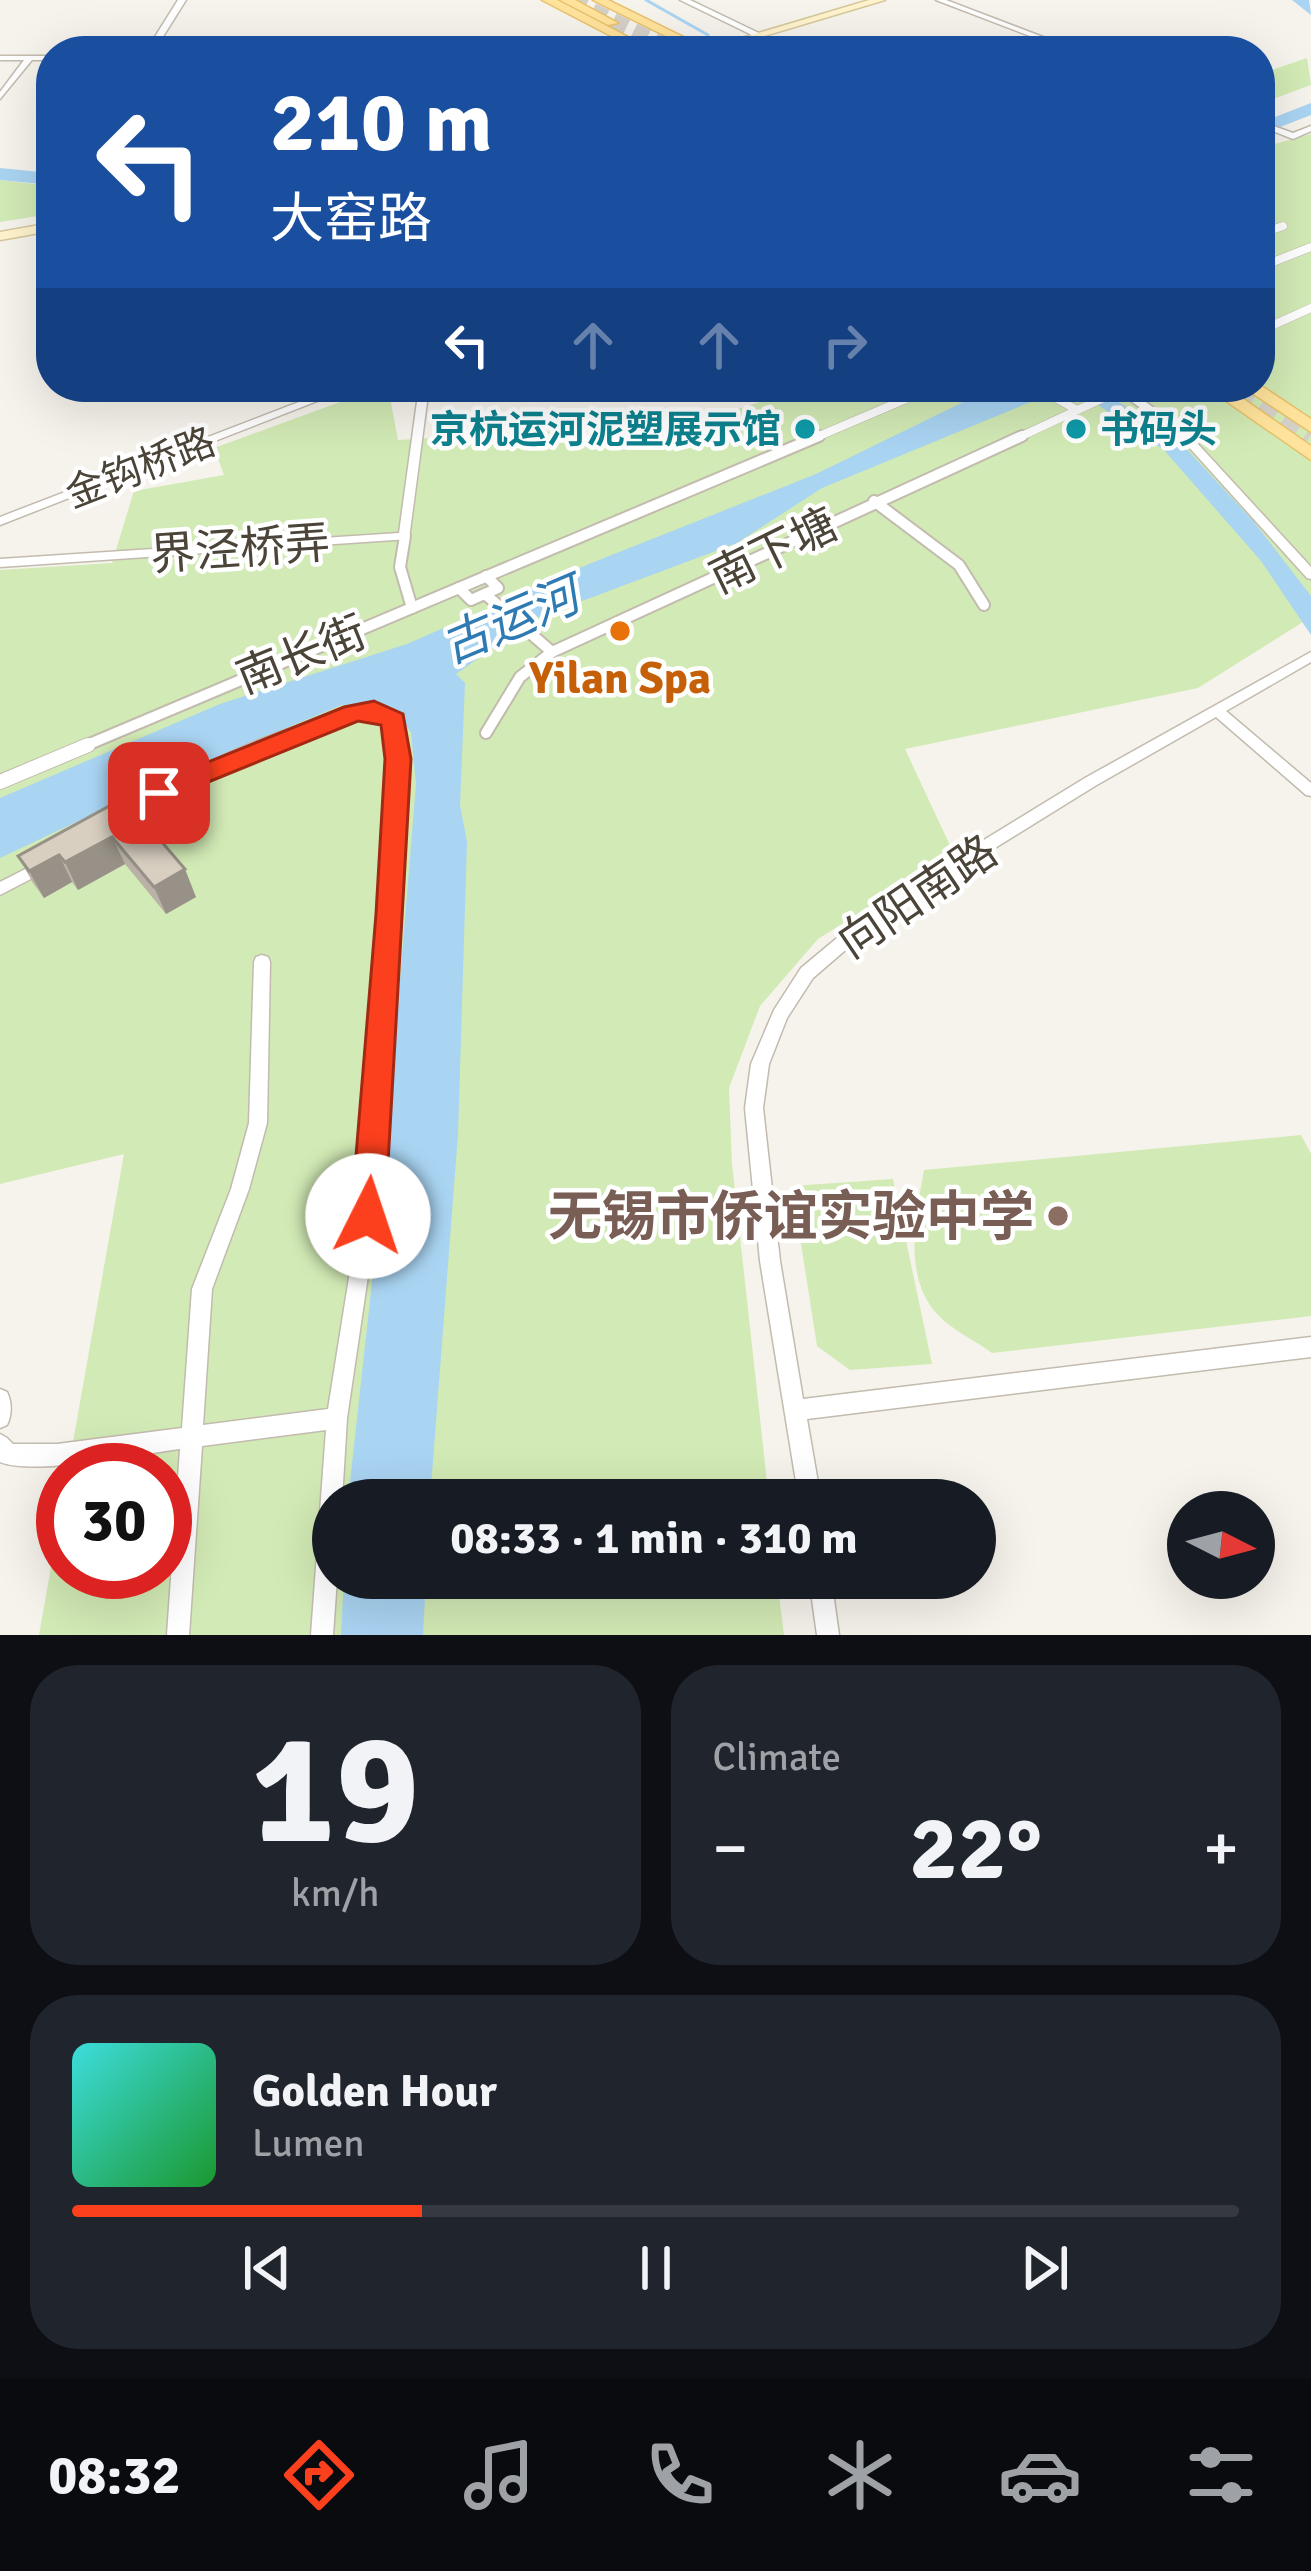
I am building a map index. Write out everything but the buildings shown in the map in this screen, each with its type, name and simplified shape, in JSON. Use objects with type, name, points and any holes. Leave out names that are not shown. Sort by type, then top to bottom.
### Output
[{"type":"main road","points":[[548,0],[620,36]]},
{"type":"main road","points":[[566,0],[639,36]]},
{"type":"main road","points":[[756,36],[880,0]]},
{"type":"main road","points":[[777,36],[894,0]]},
{"type":"main road","points":[[607,1],[675,36]]},
{"type":"main road","points":[[0,226],[36,220]]},
{"type":"main road","points":[[0,236],[36,230]]},
{"type":"main road","points":[[1236,402],[1311,454]]},
{"type":"main road","points":[[1274,402],[1310,426]]},
{"type":"street","points":[[159,36],[182,0]]},
{"type":"street","points":[[684,0],[760,35]]},
{"type":"street","points":[[940,0],[1036,36]]},
{"type":"street","points":[[0,58],[36,58]]},
{"type":"street","points":[[0,98],[30,58]]},
{"type":"street","points":[[1275,129],[1292,136],[1311,128]]},
{"type":"street","points":[[1275,229],[1283,226]]},
{"type":"street","points":[[1275,261],[1311,247]]},
{"type":"street","points":[[1275,325],[1311,308]]},
{"type":"street","name":"金钩桥路","points":[[0,520],[309,402]]},
{"type":"street","points":[[412,608],[400,567],[422,402]]},
{"type":"street","name":"南长街","points":[[0,782],[898,402]]},
{"type":"street","points":[[1062,402],[1077,410]]},
{"type":"street","name":"南下塘","points":[[486,734],[520,677],[552,652],[874,501],[1072,417],[1092,402]]},
{"type":"street","points":[[1137,402],[1182,433],[1311,575]]},
{"type":"street","points":[[874,501],[959,565],[984,605]]},
{"type":"street","name":"界泾桥弄","points":[[0,563],[405,536]]},
{"type":"street","points":[[459,588],[471,600],[498,588],[486,576]]},
{"type":"street","points":[[484,594],[552,652]]},
{"type":"street","name":"向阳南路","points":[[807,1479],[770,1261],[754,1108],[760,1064],[780,1015],[807,973],[879,913],[1090,782],[1311,656]]},
{"type":"street","points":[[107,834],[159,793],[313,726],[374,710],[389,713],[397,731],[391,914],[368,1216],[338,1418],[322,1635]]},
{"type":"street","points":[[1219,712],[1311,791]]},
{"type":"street","points":[[0,889],[53,861]]},
{"type":"street","points":[[178,1635],[202,1289],[240,1190],[257,1123],[262,962]]},
{"type":"street","points":[[799,1410],[1311,1347]]},
{"type":"street","points":[[0,1399],[0,1418]]},
{"type":"street","points":[[0,1445],[8,1455],[58,1455],[338,1418]]},
{"type":"street","points":[[823,1599],[828,1635]]},
{"type":"green space","points":[[1307,58],[1311,85],[1275,98],[1275,69]]},
{"type":"green space","points":[[1311,134],[1311,617],[1198,688],[905,749],[954,854],[818,939],[760,1006],[729,1088],[732,1164],[767,1479],[312,1479],[312,1599],[780,1599],[784,1635],[39,1635],[45,1599],[192,1599],[192,1443],[73,1443],[124,1154],[0,1184],[0,570],[112,563],[134,491],[224,475],[214,448],[340,402],[391,402],[398,440],[556,431],[559,443],[642,439],[760,402],[1275,402],[1275,144]]},
{"type":"green space","points":[[0,180],[36,184],[36,216],[0,222]]},
{"type":"green space","points":[[1301,1135],[1311,1154],[1311,1316],[992,1353],[950,1326],[927,1300],[915,1245],[924,1170]]},
{"type":"green space","points":[[893,1179],[932,1364],[850,1370],[817,1346],[792,1186]]},
{"type":"water","name":"古运河","points":[[963,402],[1031,402],[822,488],[737,543],[534,619],[456,674],[465,683],[460,805],[467,842],[458,1134],[432,1479],[350,1479],[385,1164],[416,784],[411,733],[398,712],[378,704],[342,705],[193,767],[0,858],[0,798],[220,704],[407,644],[589,564],[816,474]]},
{"type":"water","points":[[1094,402],[1119,402],[1181,443],[1254,522],[1311,596],[1311,635],[1261,561],[1164,450]]},
{"type":"water","points":[[343,1599],[425,1599],[423,1635],[341,1635]]},
{"type":"waterway","points":[[646,0],[708,35]]},
{"type":"waterway","points":[[1300,0],[1311,10]]},
{"type":"waterway","points":[[1275,124],[1311,108]]},
{"type":"waterway","points":[[0,174],[36,178]]},
{"type":"tunnel","points":[[572,0],[645,36]]},
{"type":"tunnel","points":[[1262,402],[1311,435]]},
{"type":"place","name":"京杭运河泥塑展示馆","points":[[805,429]]},
{"type":"place","name":"书码头","points":[[1076,429]]},
{"type":"place","name":"Yilan Spa","points":[[620,631]]},
{"type":"place","name":"无锡市侨谊实验中学","points":[[1058,1216]]},
{"type":"route","points":[[159,793],[353,713],[374,710],[389,713],[394,720],[398,759],[391,914],[368,1216]]}]
